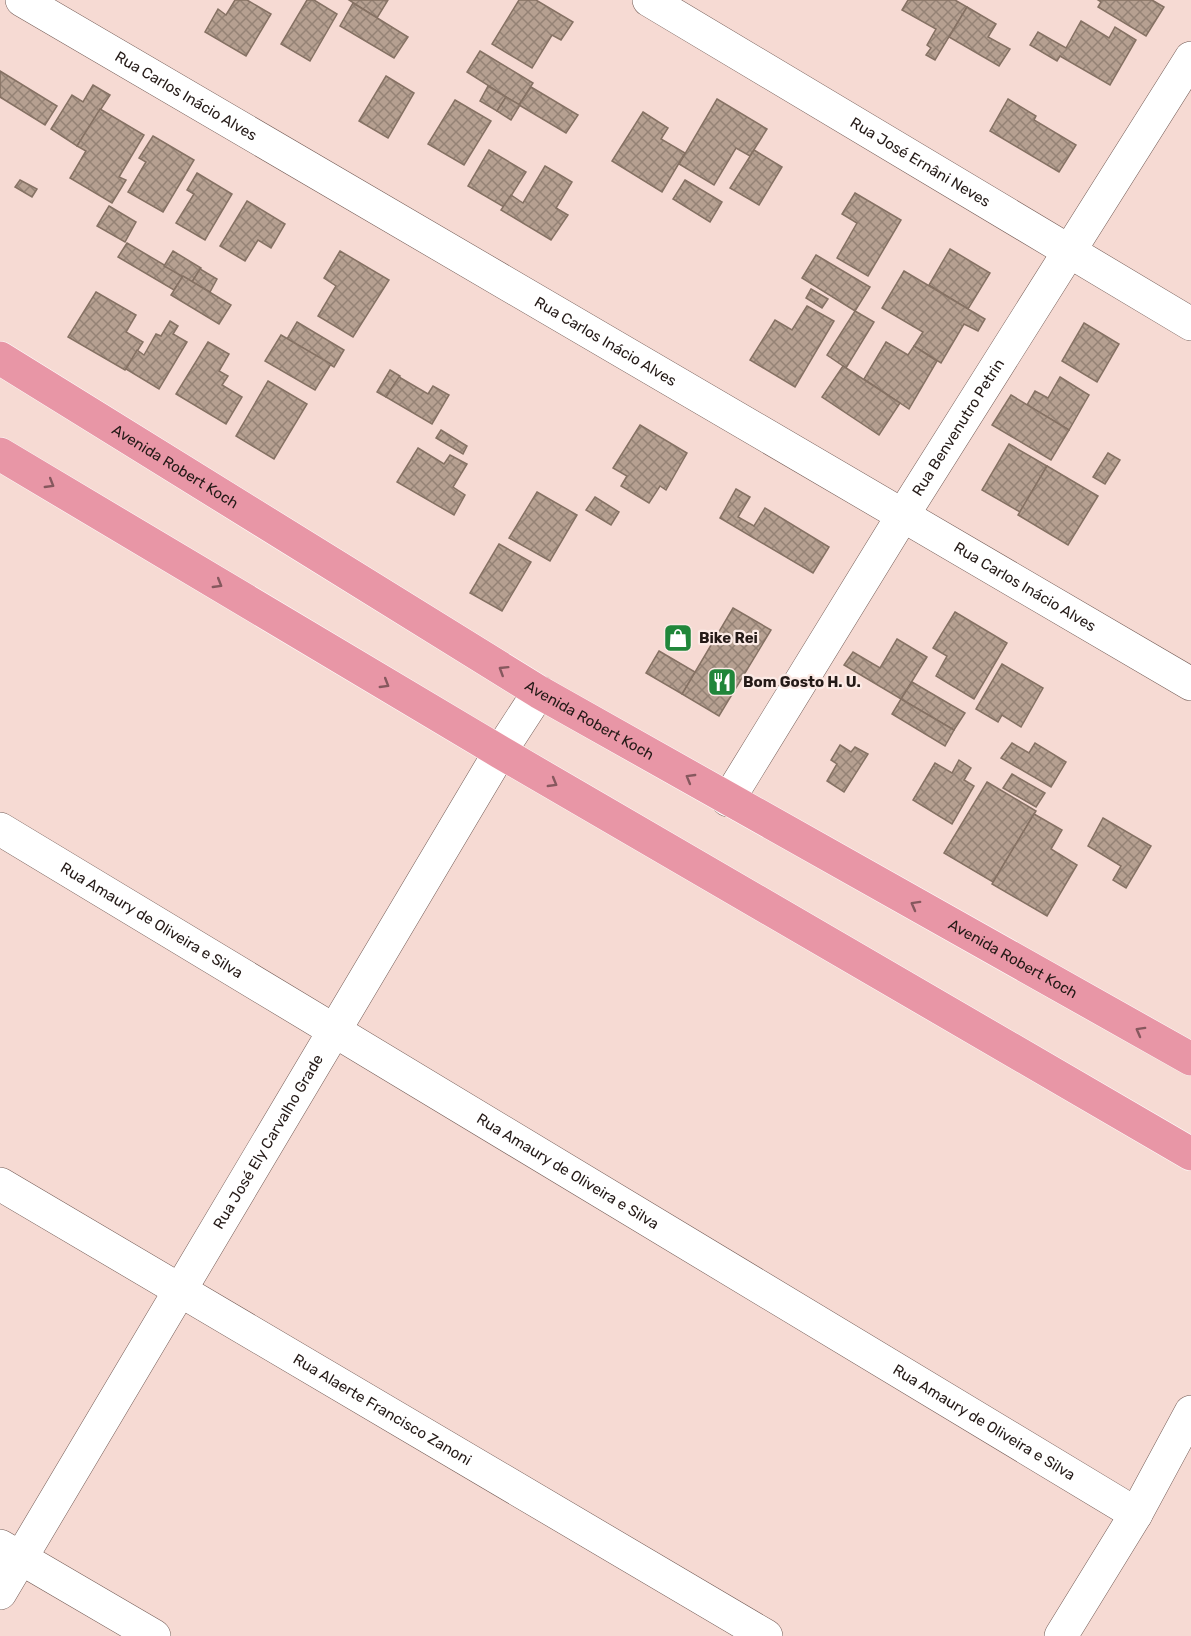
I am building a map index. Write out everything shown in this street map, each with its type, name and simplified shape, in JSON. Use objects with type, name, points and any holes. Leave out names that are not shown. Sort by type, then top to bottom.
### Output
[{"type":"main road","name":"Avenida Robert Koch","points":[[0,358],[539,692],[1191,1059]]},
{"type":"main road","points":[[0,454],[501,753],[1191,1154]]},
{"type":"street","name":"Rua Carlos Inácio Alves","points":[[22,0],[1191,684]]},
{"type":"street","name":"Rua José Ernâni Neves","points":[[650,0],[1191,324]]},
{"type":"street","name":"Rua Benvenutro Petrin","points":[[728,800],[903,515],[1191,58]]},
{"type":"street","name":"Rua José Ely Carvalho Grade","points":[[0,1593],[10,1552],[180,1290],[539,692]]},
{"type":"street","name":"Rua Amaury de Oliveira e Silva","points":[[0,829],[1136,1514]]},
{"type":"street","name":"Rua Alaerte Francisco Zanoni","points":[[0,1184],[766,1636]]},
{"type":"street","points":[[1061,1636],[1136,1514],[1191,1412]]},
{"type":"street","points":[[10,1552],[154,1636]]},
{"type":"building","points":[[235,0],[247,0],[271,14],[246,56],[205,32],[218,9],[226,15]]},
{"type":"building","points":[[307,0],[314,0],[337,14],[310,61],[281,44]]},
{"type":"building","points":[[349,0],[388,0],[377,18]]},
{"type":"building","points":[[519,0],[536,0],[573,22],[561,40],[552,35],[532,68],[492,44]]},
{"type":"building","points":[[908,0],[955,0],[967,7],[935,60],[926,55],[931,48],[927,45],[936,29],[902,10]]},
{"type":"building","points":[[1098,0],[1152,0],[1164,7],[1146,36],[1098,7],[1101,2]]},
{"type":"building","points":[[353,3],[408,37],[394,58],[340,26]]},
{"type":"building","points":[[967,7],[996,24],[988,37],[1010,49],[999,66],[949,37]]},
{"type":"building","points":[[1081,21],[1109,38],[1115,27],[1136,40],[1110,85],[1060,56],[1057,61],[1030,45],[1038,32],[1066,48]]},
{"type":"building","points":[[480,51],[533,83],[519,105],[467,72]]},
{"type":"building","points":[[0,71],[57,106],[45,125],[0,97]]},
{"type":"building","points":[[386,76],[414,93],[388,138],[359,121]]},
{"type":"building","points":[[93,85],[110,95],[77,146],[51,129],[72,95],[83,102]]},
{"type":"building","points":[[488,86],[506,97],[497,111],[480,101]]},
{"type":"building","points":[[531,87],[578,115],[566,133],[519,105]]},
{"type":"building","points":[[506,97],[520,105],[511,120],[497,111]]},
{"type":"building","points":[[717,99],[767,129],[750,156],[736,148],[714,185],[679,164]]},
{"type":"building","points":[[1008,99],[1036,116],[1034,120],[1076,145],[1059,172],[990,131]]},
{"type":"building","points":[[455,100],[491,121],[464,165],[428,144]]},
{"type":"building","points":[[100,109],[144,135],[119,177],[126,180],[112,203],[70,178],[86,151],[77,146]]},
{"type":"building","points":[[643,112],[668,128],[661,139],[685,153],[662,192],[612,161]]},
{"type":"building","points":[[153,136],[194,160],[163,212],[128,192],[146,162],[139,158]]},
{"type":"building","points":[[489,150],[526,172],[504,207],[468,186]]},
{"type":"building","points":[[754,150],[782,167],[759,205],[730,188]]},
{"type":"building","points":[[545,166],[572,182],[556,208],[568,215],[551,240],[501,210],[511,195],[523,203]]},
{"type":"building","points":[[197,173],[232,194],[205,240],[176,223],[194,194],[187,190]]},
{"type":"building","points":[[20,180],[37,189],[32,197],[15,187]]},
{"type":"building","points":[[685,180],[722,202],[710,222],[673,199]]},
{"type":"building","points":[[855,193],[901,220],[868,276],[837,258],[857,223],[842,214]]},
{"type":"building","points":[[247,201],[285,224],[271,248],[258,240],[245,261],[220,246]]},
{"type":"building","points":[[109,206],[136,222],[125,242],[97,226]]},
{"type":"building","points":[[127,243],[183,276],[174,290],[118,257]]},
{"type":"building","points":[[950,249],[990,273],[968,309],[929,285]]},
{"type":"building","points":[[173,251],[201,268],[192,282],[164,266]]},
{"type":"building","points":[[340,251],[389,280],[353,337],[318,316],[336,286],[324,278]]},
{"type":"building","points":[[816,255],[870,287],[855,311],[802,278]]},
{"type":"building","points":[[200,269],[217,279],[210,292],[192,282]]},
{"type":"building","points":[[904,271],[985,319],[978,331],[964,324],[941,363],[914,346],[923,332],[882,308]]},
{"type":"building","points":[[183,276],[231,305],[219,324],[171,295]]},
{"type":"building","points":[[811,289],[828,299],[822,308],[806,298]]},
{"type":"building","points":[[96,292],[136,315],[126,332],[143,342],[125,370],[68,337]]},
{"type":"building","points":[[807,306],[834,321],[795,387],[750,360],[775,320],[792,330]]},
{"type":"building","points":[[855,311],[874,322],[846,368],[827,355]]},
{"type":"building","points":[[170,321],[178,326],[173,334],[187,342],[159,389],[126,369],[137,350],[144,355],[156,334],[161,336]]},
{"type":"building","points":[[297,322],[344,350],[334,367],[287,339]]},
{"type":"building","points":[[1084,323],[1119,344],[1097,382],[1062,361]]},
{"type":"building","points":[[281,335],[331,364],[315,390],[265,361]]},
{"type":"building","points":[[208,342],[229,354],[219,371],[228,376],[222,385],[242,397],[226,424],[176,394]]},
{"type":"building","points":[[886,342],[908,355],[914,346],[937,361],[909,409],[864,379]]},
{"type":"building","points":[[843,366],[900,403],[879,435],[822,397]]},
{"type":"building","points":[[390,370],[400,376],[386,397],[377,392]]},
{"type":"building","points":[[399,377],[428,394],[433,386],[449,395],[432,424],[386,397]]},
{"type":"building","points":[[1060,377],[1089,395],[1069,430],[1027,405],[1035,391],[1048,398]]},
{"type":"building","points":[[268,381],[307,404],[274,459],[236,436]]},
{"type":"building","points":[[1011,395],[1069,430],[1051,460],[992,425]]},
{"type":"building","points":[[640,425],[687,453],[666,490],[660,486],[649,503],[621,486],[627,476],[613,468]]},
{"type":"building","points":[[441,430],[467,446],[463,454],[436,438]]},
{"type":"building","points":[[1009,444],[1047,466],[1020,512],[982,490]]},
{"type":"building","points":[[418,448],[444,464],[450,455],[467,464],[453,487],[465,495],[454,515],[397,482]]},
{"type":"building","points":[[1108,453],[1120,460],[1105,484],[1093,477]]},
{"type":"building","points":[[1047,466],[1098,496],[1068,545],[1018,515]]},
{"type":"building","points":[[736,489],[750,497],[738,517],[754,526],[765,508],[829,547],[813,573],[720,518]]},
{"type":"building","points":[[537,492],[577,515],[550,561],[509,538]]},
{"type":"building","points":[[595,497],[619,512],[611,525],[586,510]]},
{"type":"building","points":[[499,544],[531,562],[502,611],[470,593]]},
{"type":"building","points":[[733,608],[771,630],[719,716],[682,694]]},
{"type":"building","points":[[955,612],[1007,643],[974,699],[936,676],[947,656],[933,648]]},
{"type":"building","points":[[897,639],[927,657],[901,699],[844,665],[853,652],[880,668]]},
{"type":"building","points":[[659,651],[695,672],[682,694],[646,673]]},
{"type":"building","points":[[1002,664],[1043,688],[1021,727],[1002,715],[998,722],[976,709]]},
{"type":"building","points":[[912,682],[965,713],[954,730],[901,699]]},
{"type":"building","points":[[901,699],[954,730],[945,746],[892,714]]},
{"type":"building","points":[[1012,743],[1029,753],[1035,743],[1066,762],[1051,787],[1001,758]]},
{"type":"building","points":[[840,745],[851,752],[855,747],[868,754],[844,792],[827,781],[837,764],[831,760]]},
{"type":"building","points":[[959,760],[971,768],[964,780],[974,786],[952,824],[913,800],[935,763],[952,773]]},
{"type":"building","points":[[1012,774],[1045,793],[1036,807],[1003,788]]},
{"type":"building","points":[[987,782],[1036,811],[993,882],[944,853]]},
{"type":"building","points":[[1034,814],[1062,830],[1051,849],[1077,865],[1047,916],[992,884]]},
{"type":"building","points":[[1103,818],[1151,846],[1126,888],[1113,880],[1121,866],[1088,846]]},
{"type":"place","name":"Bike Rei","points":[[678,638]]},
{"type":"place","name":"Bom Gosto H. U.","points":[[722,682]]}]
